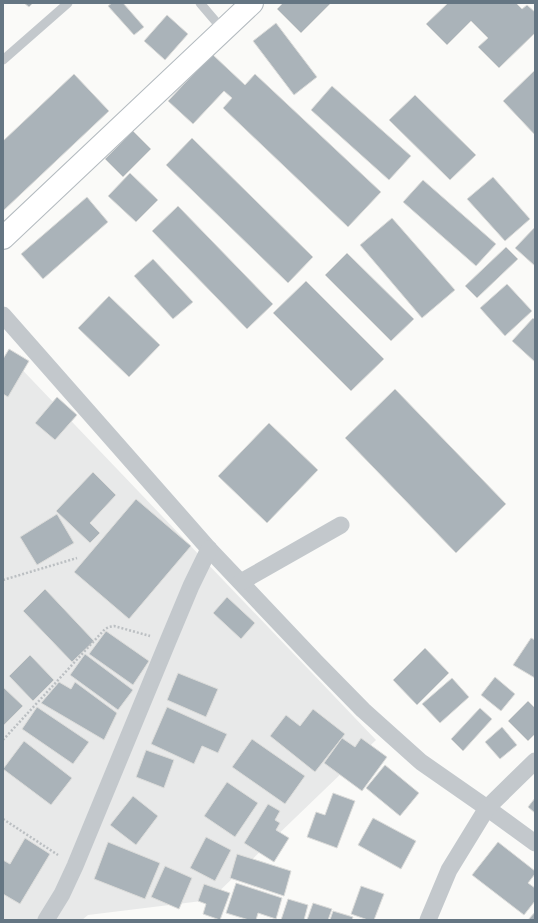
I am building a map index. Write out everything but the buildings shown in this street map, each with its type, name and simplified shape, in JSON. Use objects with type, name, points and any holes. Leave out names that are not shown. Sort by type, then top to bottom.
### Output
[{"type":"street","points":[[3,238],[252,3]]},
{"type":"street","points":[[3,315],[209,549],[363,710],[420,762],[535,843]]},
{"type":"street","points":[[241,582],[341,525]]},
{"type":"street","points":[[46,920],[62,894],[76,866],[191,586],[209,549]]},
{"type":"street","points":[[428,920],[450,870],[487,808],[535,761]]},
{"type":"lane","points":[[3,60],[68,3]]},
{"type":"lane","points":[[200,3],[223,30]]},
{"type":"path","points":[[3,580],[77,558]]},
{"type":"path","points":[[3,740],[105,630],[110,627],[114,626],[168,641]]},
{"type":"path","points":[[3,819],[76,866]]},
{"type":"shaded area","points":[[11,358],[376,740],[210,900],[88,915],[82,920],[3,920],[3,359]]}]
